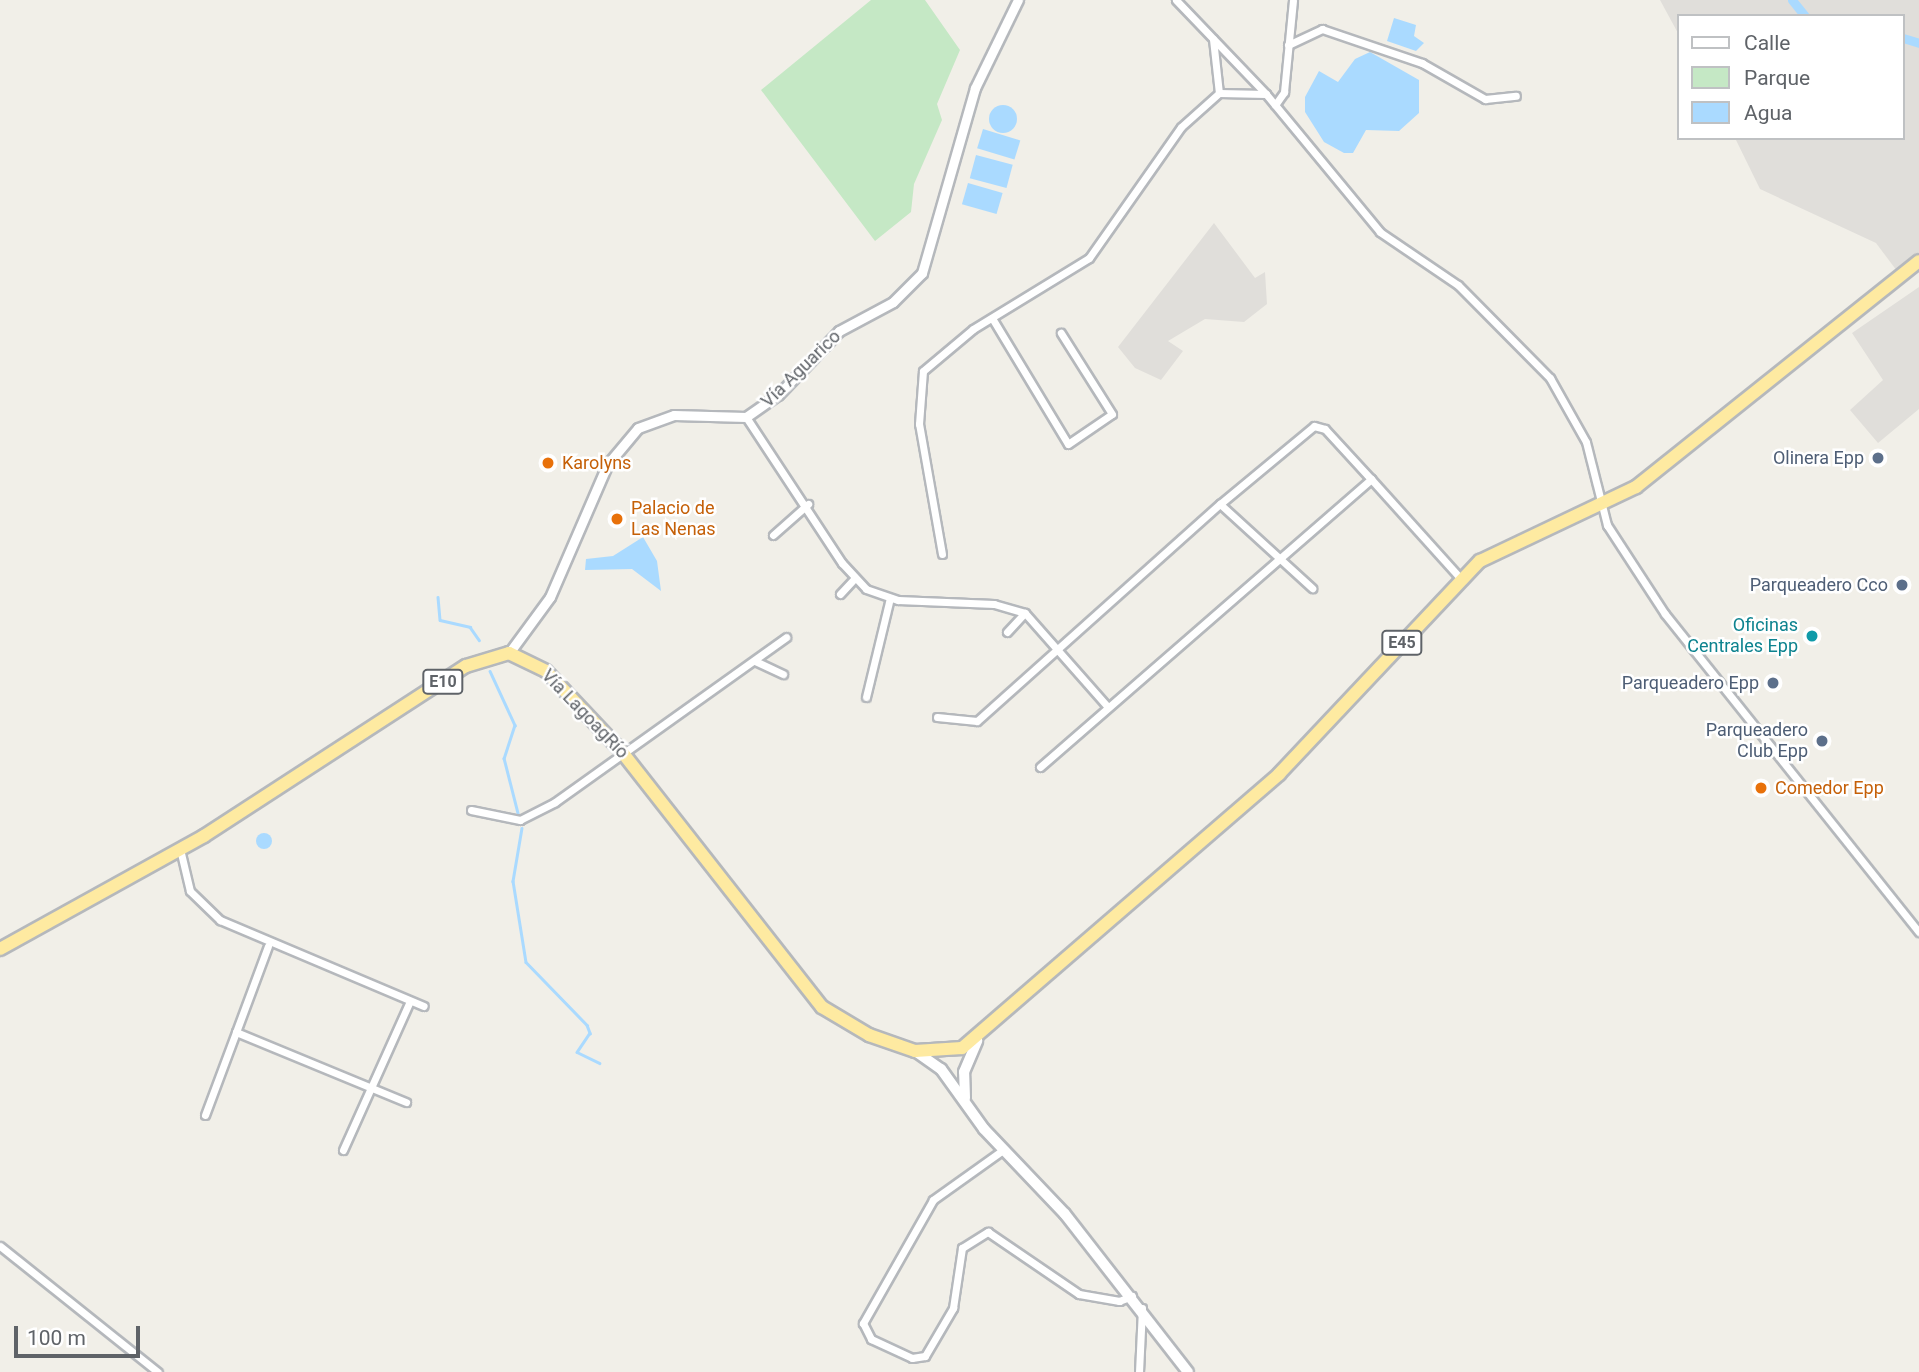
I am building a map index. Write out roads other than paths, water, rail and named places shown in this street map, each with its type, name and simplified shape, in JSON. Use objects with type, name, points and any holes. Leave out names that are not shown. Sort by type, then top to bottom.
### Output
[{"type":"highway","name":"E45","points":[[915,1051],[947,1052],[977,1041],[1279,774],[1461,579],[1497,550],[1636,487],[1708,433],[1919,261]]},
{"type":"highway","name":"Vía LagoagRío","points":[[509,653],[546,671],[622,752],[812,998],[849,1025],[915,1051]]},
{"type":"highway","name":"E10","points":[[0,949],[180,848],[466,666],[509,653]]},
{"type":"main road","points":[[965,1100],[964,1072],[977,1041]]},
{"type":"main road","points":[[915,1051],[942,1069],[1003,1150],[1133,1296],[1188,1372]]},
{"type":"street","name":"Vía Aguarico","points":[[509,653],[550,597],[607,465],[624,442],[656,418],[746,417],[778,395],[839,331],[893,302],[922,273],[975,88],[1018,0]]},
{"type":"street","points":[[1176,0],[1266,94],[1381,232],[1458,285],[1550,378],[1586,442],[1607,525],[1705,668],[1919,932]]},
{"type":"street","points":[[1275,105],[1284,92],[1293,0]]},
{"type":"street","points":[[1288,45],[1322,29],[1422,63],[1485,99],[1516,96]]},
{"type":"street","points":[[1213,37],[1219,93]]},
{"type":"street","points":[[942,554],[919,424],[920,382],[931,362],[992,318],[1088,258],[1181,127],[1219,93],[1266,94]]},
{"type":"street","points":[[992,318],[1068,444],[1112,414],[1061,333]]},
{"type":"street","points":[[746,417],[808,503],[854,579],[890,598],[994,604],[1025,613],[1108,707]]},
{"type":"street","points":[[937,717],[977,722],[1062,652],[1220,504],[1314,426],[1325,429],[1461,579]]},
{"type":"street","points":[[1040,767],[1371,479]]},
{"type":"street","points":[[773,535],[808,503]]},
{"type":"street","points":[[1220,504],[1312,588]]},
{"type":"street","points":[[840,594],[854,579]]},
{"type":"street","points":[[866,697],[890,598]]},
{"type":"street","points":[[1007,632],[1025,613]]},
{"type":"street","points":[[471,810],[520,820],[575,790],[622,752],[786,637]]},
{"type":"street","points":[[755,661],[783,674]]},
{"type":"street","points":[[180,848],[199,904],[268,946],[424,1006]]},
{"type":"street","points":[[205,1115],[268,946]]},
{"type":"street","points":[[343,1150],[410,1001]]},
{"type":"street","points":[[236,1032],[405,1102]]},
{"type":"street","points":[[1003,1150],[933,1200],[863,1323],[871,1339],[912,1358],[925,1356],[953,1308],[962,1248],[988,1232],[1079,1294],[1119,1301],[1133,1296]]},
{"type":"street","points":[[0,1246],[158,1372]]},
{"type":"street","points":[[1139,1372],[1142,1308]]},
{"type":"water","points":[[1394,18],[1416,25],[1414,36],[1424,43],[1416,51],[1387,41]]},
{"type":"water","points":[[1370,52],[1419,80],[1419,113],[1399,131],[1366,130],[1353,153],[1344,153],[1324,142],[1305,112],[1305,97],[1319,71],[1338,82],[1355,59]]},
{"type":"water","points":[[1003,105],[1013,109],[1017,119],[1013,129],[1003,133],[993,129],[989,119],[993,109]]},
{"type":"water","points":[[983,129],[1020,140],[1014,160],[977,148]]},
{"type":"water","points":[[976,155],[1013,165],[1006,188],[970,178]]},
{"type":"water","points":[[968,183],[1003,193],[997,214],[962,204]]},
{"type":"water","points":[[643,537],[657,561],[661,591],[632,569],[585,570],[586,559],[613,556]]},
{"type":"water","points":[[261,833],[267,833],[272,841],[270,847],[261,849],[256,844],[256,838]]},
{"type":"waterway","points":[[1792,0],[1803,14]]},
{"type":"waterway","points":[[1905,39],[1919,43]]},
{"type":"waterway","points":[[438,597],[440,620],[470,627],[479,640]]},
{"type":"waterway","points":[[490,671],[515,725],[504,758],[518,813]]},
{"type":"waterway","points":[[522,828],[513,881],[526,962],[587,1025],[590,1033],[577,1052],[600,1063]]},
{"type":"place","name":"Olinera Epp","points":[[1878,458]]},
{"type":"place","name":"Karolyns","points":[[548,463]]},
{"type":"place","name":"Palacio de Las Nenas","points":[[617,519]]},
{"type":"place","name":"Parqueadero Cco","points":[[1902,585]]},
{"type":"place","name":"Oficinas Centrales Epp","points":[[1812,636]]},
{"type":"place","name":"Parqueadero Epp","points":[[1773,683]]},
{"type":"place","name":"Parqueadero Club Epp","points":[[1822,741]]},
{"type":"place","name":"Comedor Epp","points":[[1761,788]]}]
